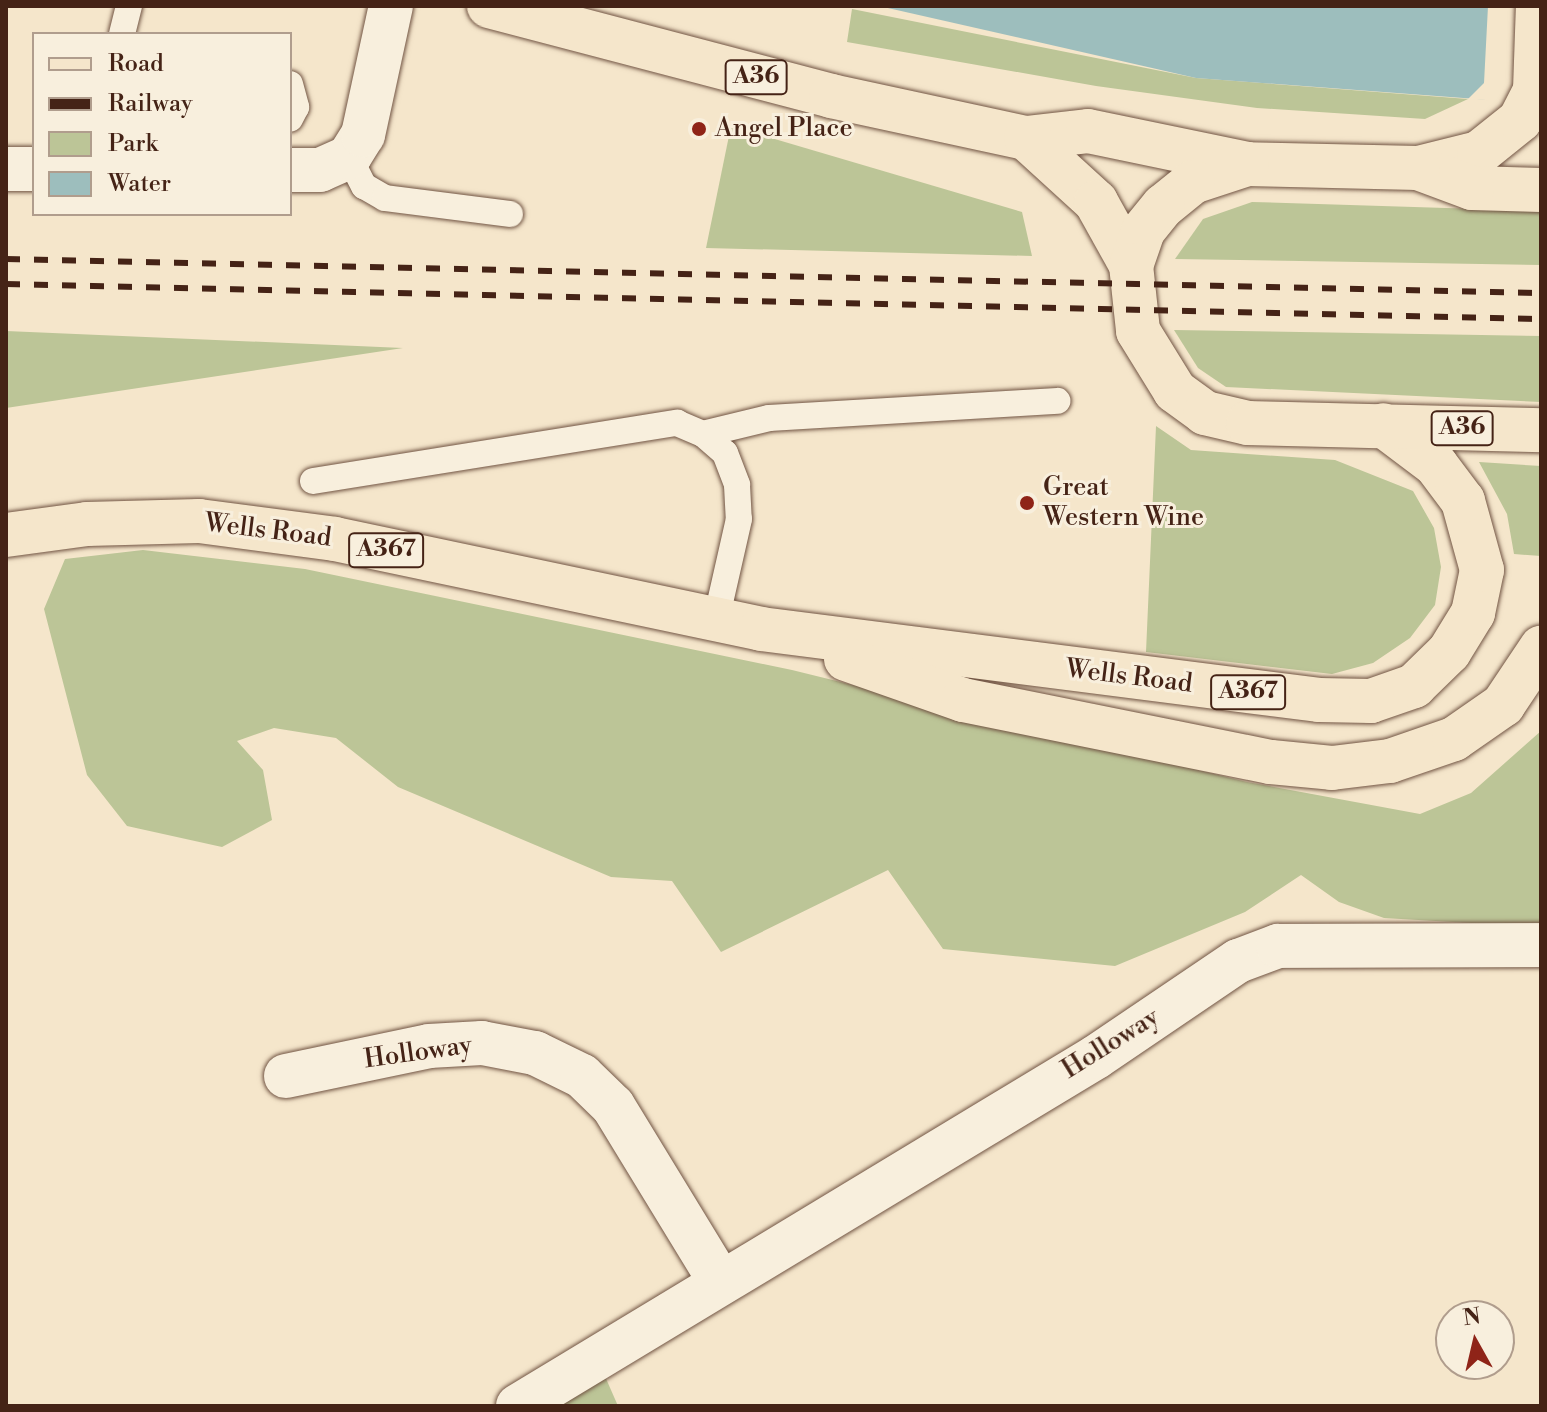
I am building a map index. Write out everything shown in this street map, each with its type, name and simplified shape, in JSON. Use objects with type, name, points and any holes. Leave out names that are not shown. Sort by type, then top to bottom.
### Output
[{"type":"main road","name":"A36","points":[[489,6],[831,96],[1026,138],[1088,131],[1247,164],[1418,168],[1472,188],[1541,190]]},
{"type":"main road","points":[[1418,168],[1479,153],[1503,139],[1532,103],[1538,6]]},
{"type":"main road","name":"A36","points":[[1026,138],[1096,202],[1131,265],[1138,331],[1175,391],[1205,413],[1248,423],[1541,430]]},
{"type":"main road","name":"A36","points":[[1131,265],[1143,231],[1163,206],[1193,182],[1247,164]]},
{"type":"main road","name":"Wells Road","points":[[6,535],[87,524],[199,521],[335,539],[761,629],[1319,700],[1371,701],[1414,686],[1449,652],[1473,613],[1482,570],[1463,501],[1436,465],[1383,425]]},
{"type":"main road","name":"Wells Road","points":[[761,629],[963,700],[1271,762],[1332,768],[1390,761],[1454,739],[1503,705],[1541,648]]},
{"type":"street","points":[[292,170],[320,170],[349,157],[363,135],[391,6]]},
{"type":"street","points":[[6,169],[32,169]]},
{"type":"street","name":"Holloway","points":[[518,1406],[1096,1057],[1238,961],[1278,946],[1541,945]]},
{"type":"street","name":"Holloway","points":[[286,1076],[429,1046],[482,1043],[535,1053],[582,1076],[613,1106],[721,1283]]},
{"type":"lane","points":[[122,32],[129,6]]},
{"type":"lane","points":[[292,92],[296,107],[292,115]]},
{"type":"lane","points":[[349,157],[364,186],[385,198],[510,214]]},
{"type":"lane","points":[[703,434],[769,418],[1057,401]]},
{"type":"lane","points":[[313,481],[648,424],[677,423],[703,434],[725,453],[737,485],[739,519],[716,620]]},
{"type":"green space","points":[[852,9],[1196,78],[1468,99],[1425,119],[1257,108],[1096,86],[847,42]]},
{"type":"green space","points":[[731,126],[1022,212],[1032,256],[706,248]]},
{"type":"green space","points":[[1252,202],[1541,211],[1541,265],[1175,259],[1203,219]]},
{"type":"green space","points":[[1174,330],[1541,336],[1541,402],[1226,387],[1198,368]]},
{"type":"green space","points":[[6,331],[403,348],[6,408]]},
{"type":"green space","points":[[1156,426],[1191,450],[1335,460],[1413,491],[1434,528],[1441,567],[1435,605],[1410,638],[1373,663],[1332,674],[1146,652]]},
{"type":"green space","points":[[1479,462],[1541,466],[1541,556],[1514,554],[1507,514]]},
{"type":"green space","points":[[143,550],[305,569],[792,670],[1247,782],[1420,814],[1471,793],[1541,731],[1541,927],[1384,918],[1339,902],[1301,875],[1245,912],[1115,966],[943,949],[888,870],[721,952],[672,881],[611,877],[398,787],[336,738],[274,728],[237,741],[263,770],[272,820],[222,847],[127,826],[87,775],[44,609],[65,559]]},
{"type":"green space","points":[[604,1374],[618,1406],[558,1406]]},
{"type":"water","points":[[879,6],[1541,6],[1490,100],[1196,78]]},
{"type":"pier","points":[[1488,6],[1541,6],[1541,103],[1468,99],[1484,83]]},
{"type":"railway","points":[[6,259],[1541,293]]},
{"type":"railway","points":[[6,284],[1541,319]]},
{"type":"place","name":"Angel Place","points":[[699,129]]},
{"type":"place","name":"Great Western Wine","points":[[1027,503]]}]
